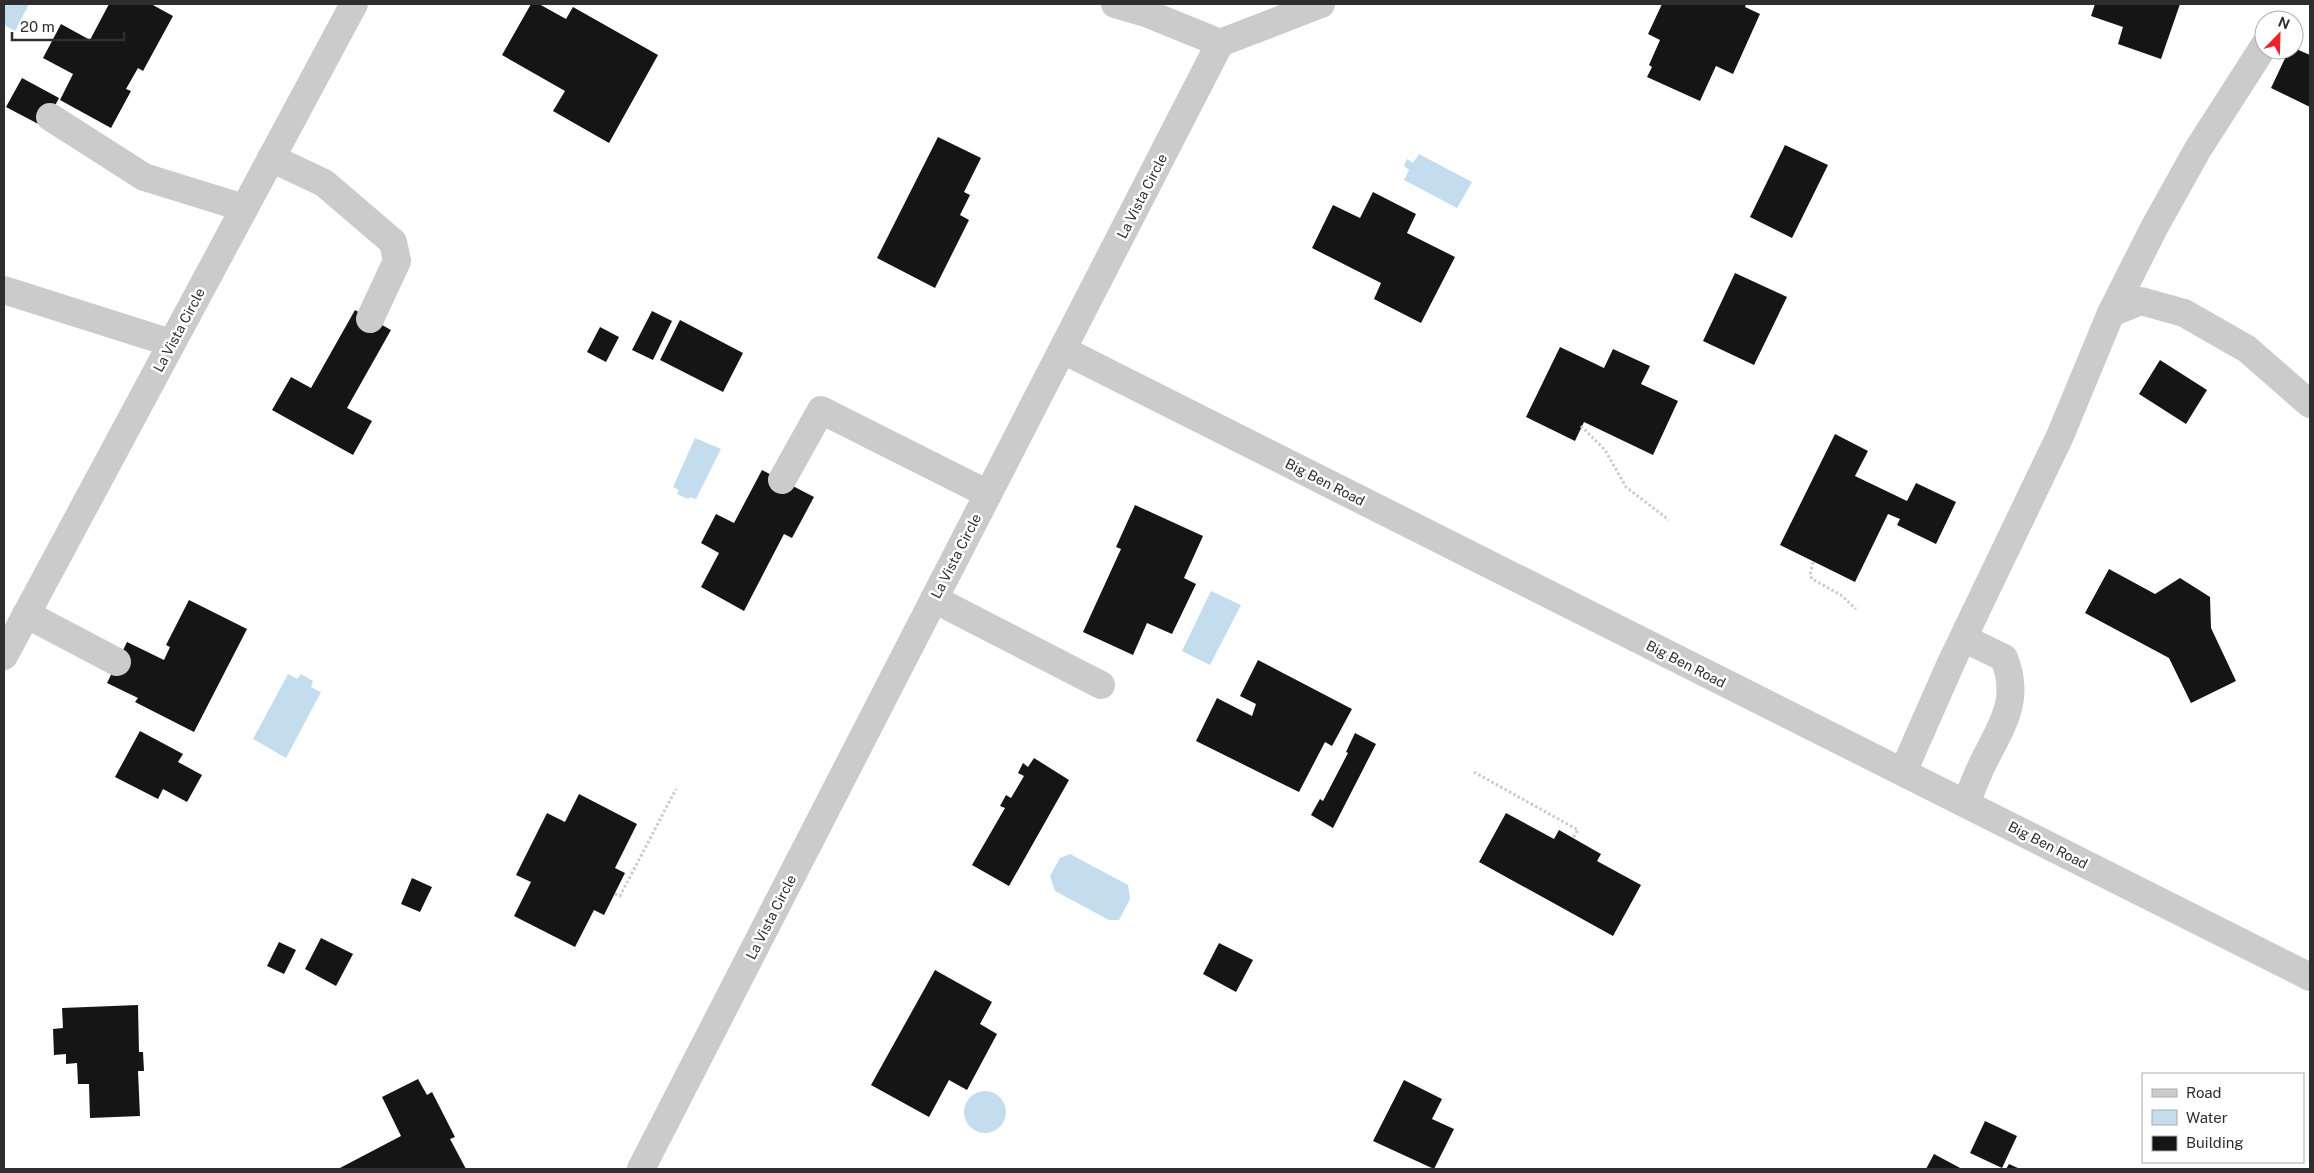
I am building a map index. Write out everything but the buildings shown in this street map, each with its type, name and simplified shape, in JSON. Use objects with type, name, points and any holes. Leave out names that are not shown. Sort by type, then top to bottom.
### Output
[{"type":"street","name":"La Vista Circle","points":[[4,656],[354,4]]},
{"type":"street","points":[[1115,4],[1146,14],[1220,44],[1321,4]]},
{"type":"street","name":"La Vista Circle","points":[[641,1169],[1220,44]]},
{"type":"street","points":[[1903,772],[1963,638],[2060,436],[2111,313],[2154,226],[2194,157],[2255,60]]},
{"type":"street","points":[[50,116],[144,177],[244,208]]},
{"type":"street","points":[[271,158],[324,183],[393,242],[397,261],[370,319]]},
{"type":"street","points":[[4,290],[171,343]]},
{"type":"street","points":[[2111,313],[2141,300],[2184,313],[2247,349],[2310,404]]},
{"type":"street","name":"Big Ben Road","points":[[1063,350],[2310,977]]},
{"type":"street","points":[[782,480],[821,410],[988,494]]},
{"type":"street","points":[[934,599],[1101,685]]},
{"type":"street","points":[[26,614],[118,662]]},
{"type":"street","points":[[1963,638],[2004,658],[2010,674],[2011,694],[2005,723],[1985,759],[1966,804]]},
{"type":"path","points":[[1582,426],[1605,450],[1626,487],[1669,520]]},
{"type":"path","points":[[1813,562],[1810,574],[1812,579],[1841,594],[1856,609]]},
{"type":"path","points":[[1474,772],[1578,830],[1572,838]]},
{"type":"path","points":[[614,894],[620,896],[676,789]]},
{"type":"water","points":[[4,4],[29,4],[15,31],[4,25]]},
{"type":"water","points":[[1419,154],[1472,182],[1457,208],[1404,180],[1409,170],[1404,166],[1407,159],[1413,163]]},
{"type":"water","points":[[695,438],[721,449],[696,499],[690,497],[688,499],[677,494],[679,490],[673,487]]},
{"type":"water","points":[[1211,591],[1241,605],[1210,665],[1182,651]]},
{"type":"water","points":[[288,674],[297,679],[301,674],[313,681],[311,687],[321,692],[286,758],[253,739]]},
{"type":"water","points":[[1070,854],[1128,885],[1130,899],[1119,920],[1109,920],[1055,891],[1050,876],[1060,858]]},
{"type":"water","points":[[985,1091],[1000,1097],[1006,1112],[1000,1127],[985,1133],[970,1127],[964,1112],[970,1097]]}]
